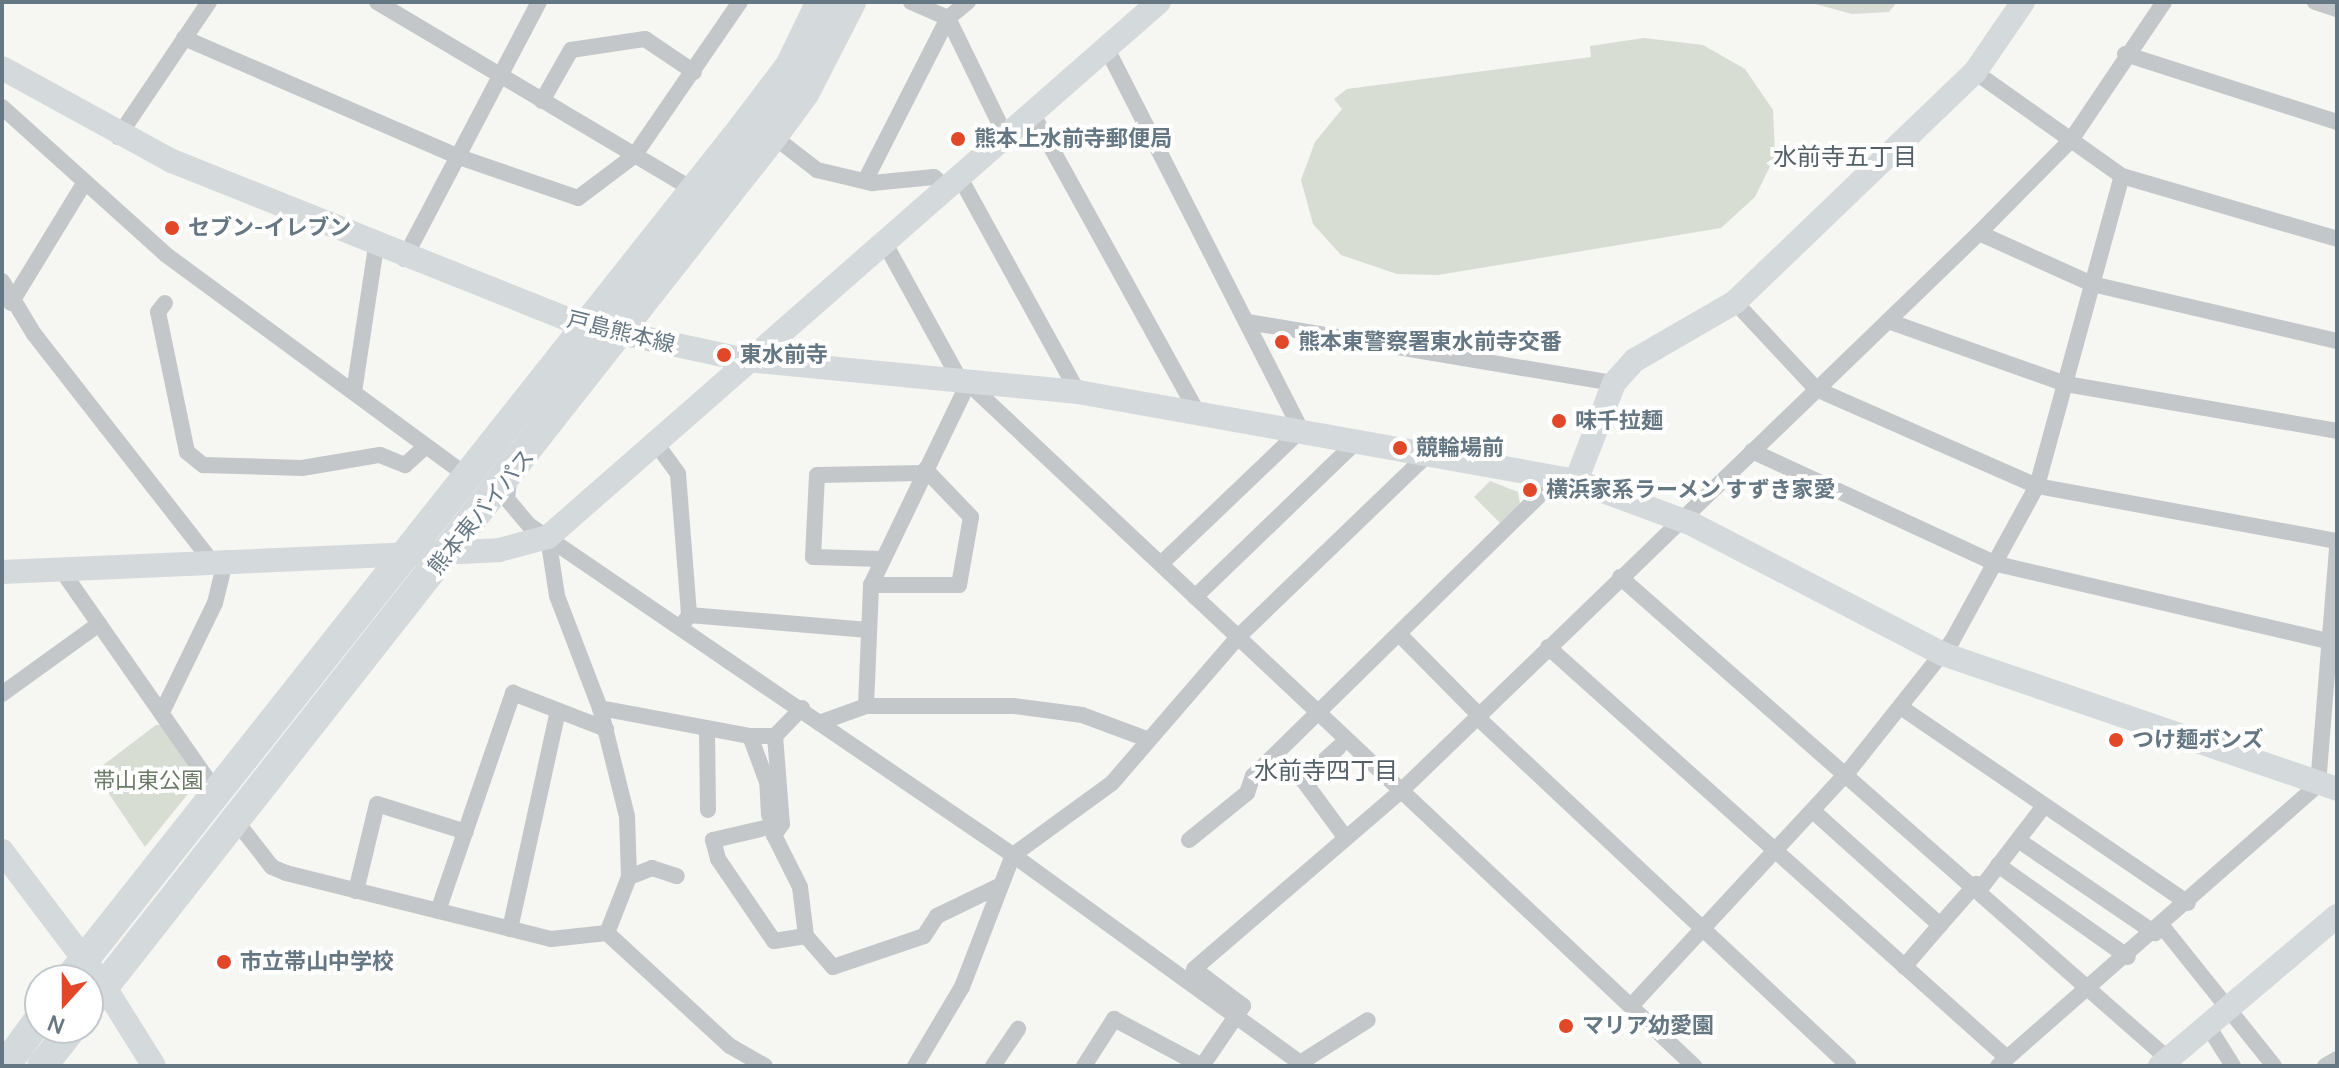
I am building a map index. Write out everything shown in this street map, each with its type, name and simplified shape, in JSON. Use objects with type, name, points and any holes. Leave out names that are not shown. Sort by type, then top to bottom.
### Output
[{"type":"highway","name":"熊本東バイパス","points":[[80,964],[400,553],[790,66],[821,2]]},
{"type":"highway","name":"熊本東バイパス","points":[[104,986],[509,480],[773,136],[805,92],[851,2]]},
{"type":"highway","points":[[5,1066],[24,1040]]},
{"type":"highway","points":[[42,1066],[59,1044]]},
{"type":"street","points":[[118,137],[209,2]]},
{"type":"street","points":[[377,2],[692,189]]},
{"type":"street","points":[[404,259],[539,2]]},
{"type":"street","points":[[911,2],[948,18],[1004,133]]},
{"type":"street","points":[[865,181],[948,18],[968,2]]},
{"type":"street","points":[[2,572],[218,559],[499,550],[548,537],[1004,133],[1159,2]]},
{"type":"street","points":[[1576,481],[1614,383],[1635,360],[1735,302],[1975,72],[2023,2]]},
{"type":"street","points":[[1084,1066],[1114,1019],[1202,1066],[1233,1013],[1243,1006],[1194,969],[1401,791],[1979,233],[2071,140],[2125,54],[2164,2]]},
{"type":"street","points":[[2315,2],[2337,9]]},
{"type":"street","points":[[184,38],[459,157],[578,198],[634,156],[694,72],[736,4]]},
{"type":"street","points":[[542,101],[571,50],[645,39],[694,72]]},
{"type":"street","points":[[1107,49],[1301,430],[1161,564]]},
{"type":"street","points":[[2125,54],[2337,122]]},
{"type":"street","name":"戸島熊本線","points":[[2,68],[118,137],[404,259],[583,325],[746,360],[1078,392],[1576,481],[1680,519],[1943,654],[2328,787]]},
{"type":"street","points":[[1975,72],[2122,176],[2337,239]]},
{"type":"street","points":[[2,107],[165,254],[465,474]]},
{"type":"street","points":[[1031,111],[1197,412]]},
{"type":"street","points":[[773,136],[817,170],[865,181],[934,177],[951,180],[1078,392]]},
{"type":"street","points":[[1631,1006],[1813,811],[1902,708],[1943,654],[1997,564],[2037,486],[2122,176]]},
{"type":"street","points":[[11,303],[85,182]]},
{"type":"street","points":[[1979,233],[2092,284],[2337,341]]},
{"type":"street","points":[[883,240],[965,383],[1694,1066]]},
{"type":"street","points":[[354,392],[376,247]]},
{"type":"street","points":[[2,281],[11,303],[218,559],[215,603],[163,710]]},
{"type":"street","points":[[1548,647],[1904,967],[2002,1062],[2328,787],[2327,641],[2337,544],[2037,486],[1816,389],[1735,302]]},
{"type":"street","points":[[165,303],[158,312],[187,452],[203,465],[302,468],[380,455],[405,465],[426,446]]},
{"type":"street","points":[[1888,321],[2066,384],[2337,431]]},
{"type":"street","points":[[1248,322],[1614,383]]},
{"type":"street","points":[[866,706],[871,585],[965,383]]},
{"type":"street","points":[[1195,597],[1358,440]]},
{"type":"street","points":[[655,442],[678,474],[685,621]]},
{"type":"street","points":[[1752,451],[1997,564],[2327,641]]},
{"type":"street","points":[[915,1066],[962,987],[1013,855],[1112,783],[1238,637],[1429,453]]},
{"type":"street","points":[[871,585],[959,585],[971,517],[924,471],[817,475],[813,557],[883,559]]},
{"type":"street","points":[[1189,840],[1247,793],[1253,776],[1399,634],[1552,476]]},
{"type":"street","points":[[509,480],[515,515],[685,621],[819,723],[1013,855],[1302,1064],[1368,1020]]},
{"type":"street","points":[[548,537],[557,596],[600,708],[627,816],[629,877],[607,933]]},
{"type":"street","points":[[60,568],[163,710],[216,792]]},
{"type":"street","points":[[1620,577],[2094,987],[2164,1063],[2337,916]]},
{"type":"street","points":[[685,621],[868,630]]},
{"type":"street","points":[[2,694],[99,624]]},
{"type":"street","points":[[1399,634],[1477,715],[1849,1066]]},
{"type":"street","points":[[438,911],[513,693],[606,729]]},
{"type":"street","points":[[819,723],[866,706],[1059,710],[1147,739]]},
{"type":"street","points":[[600,708],[707,730],[775,736]]},
{"type":"street","points":[[802,708],[775,736],[774,835],[800,887],[806,936],[833,967],[924,936],[937,916],[999,886]]},
{"type":"street","points":[[1902,708],[2188,903]]},
{"type":"street","points":[[510,929],[558,711]]},
{"type":"street","points":[[707,730],[708,810]]},
{"type":"street","points":[[750,736],[767,782],[776,820]]},
{"type":"street","points":[[1339,747],[1303,780],[1345,837]]},
{"type":"street","points":[[356,891],[377,804],[466,832]]},
{"type":"street","points":[[1904,967],[1998,865],[2044,806]]},
{"type":"street","points":[[1813,811],[1940,925]]},
{"type":"street","points":[[776,820],[713,840],[718,859],[774,941],[806,936]]},
{"type":"street","points":[[236,821],[272,867],[551,939],[607,933],[730,1046],[765,1066]]},
{"type":"street","points":[[2018,840],[2158,929],[2230,1007],[2274,1066]]},
{"type":"street","points":[[2,851],[71,964]]},
{"type":"street","points":[[1998,865],[2128,957]]},
{"type":"street","points":[[629,877],[652,868],[677,876]]},
{"type":"street","points":[[104,1006],[154,1066]]},
{"type":"street","points":[[2208,1026],[2233,1066]]},
{"type":"street","points":[[993,1066],[1018,1029]]},
{"type":"street","points":[[2325,1066],[2337,1059]]},
{"type":"green space","points":[[1808,2],[1897,2],[1889,12],[1852,14]]},
{"type":"green space","points":[[1644,38],[1703,45],[1745,69],[1773,110],[1775,156],[1755,197],[1721,228],[1438,275],[1397,274],[1341,255],[1313,224],[1301,180],[1315,142],[1342,109],[1334,99],[1347,89],[1591,57],[1590,46]]},
{"type":"green space","points":[[1490,481],[1518,492],[1520,504],[1500,523],[1474,497]]},
{"type":"green space","name":"帯山東公園","points":[[156,725],[164,725],[200,779],[145,847],[94,772]]},
{"type":"place","name":"熊本上水前寺郵便局","points":[[958,139]]},
{"type":"place","name":"セブン-イレブン","points":[[172,228]]},
{"type":"place","name":"熊本東警察署東水前寺交番","points":[[1282,342]]},
{"type":"place","name":"東水前寺","points":[[724,355]]},
{"type":"place","name":"味千拉麺","points":[[1559,421]]},
{"type":"place","name":"競輪場前","points":[[1400,448]]},
{"type":"place","name":"横浜家系ラーメン すずき家愛","points":[[1530,490]]},
{"type":"place","name":"つけ麺ボンズ","points":[[2116,740]]},
{"type":"place","name":"市立帯山中学校","points":[[224,962]]},
{"type":"place","name":"マリア幼愛園","points":[[1566,1026]]},
{"type":"district","name":"水前寺五丁目","points":[[1845,156]]},
{"type":"district","name":"水前寺四丁目","points":[[1326,770]]}]
